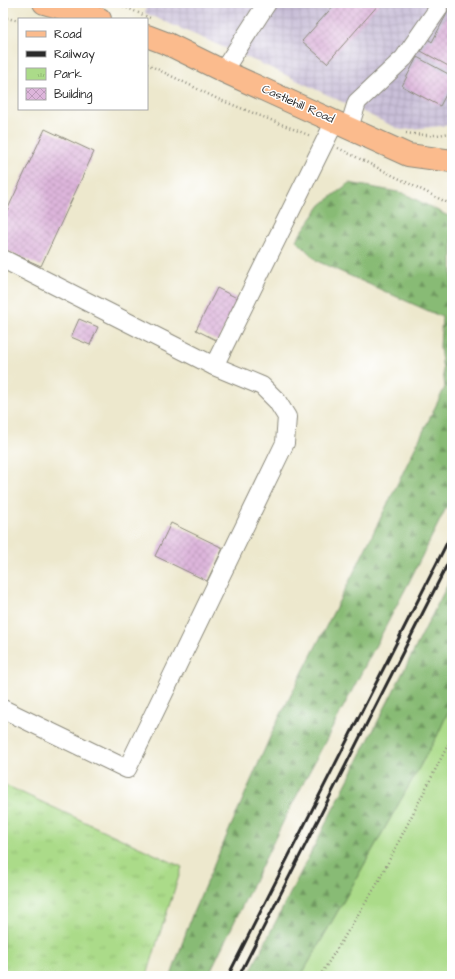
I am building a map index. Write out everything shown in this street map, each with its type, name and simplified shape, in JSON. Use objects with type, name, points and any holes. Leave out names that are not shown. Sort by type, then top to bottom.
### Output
[{"type":"main road","points":[[44,3],[96,18]]},
{"type":"main road","name":"Castlehill Road","points":[[151,28],[168,44],[223,71],[408,155],[452,161]]},
{"type":"lane","points":[[223,71],[267,3]]},
{"type":"lane","points":[[214,366],[325,142],[342,124],[357,102],[404,58],[438,8]]},
{"type":"lane","points":[[3,259],[214,366],[262,386],[278,401],[288,418],[285,443],[127,769],[3,709]]},
{"type":"path","points":[[116,3],[137,18]]},
{"type":"path","points":[[3,17],[18,21]]},
{"type":"path","points":[[148,64],[218,99],[325,142],[452,205]]},
{"type":"path","points":[[402,133],[422,135],[452,132]]},
{"type":"path","points":[[320,976],[376,886],[452,737]]},
{"type":"shaded area","points":[[147,3],[452,3],[452,125],[401,130],[269,67],[145,13]]},
{"type":"green space","points":[[349,183],[403,193],[452,218],[452,496],[408,584],[285,818],[208,976],[171,976],[192,915],[274,728],[354,572],[445,387],[440,347],[442,317],[317,261],[296,240],[321,205]]},
{"type":"green space","points":[[452,576],[452,703],[437,736],[301,976],[248,976]]},
{"type":"green space","points":[[452,703],[452,976],[301,976],[437,736]]},
{"type":"green space","points":[[3,784],[182,867],[147,976],[3,976]]},
{"type":"building","points":[[336,3],[380,3],[327,63],[302,41]]},
{"type":"building","points":[[452,4],[452,68],[421,51],[428,39],[432,42]]},
{"type":"building","points":[[417,57],[452,76],[452,83],[440,106],[402,86]]},
{"type":"building","points":[[45,129],[94,152],[41,266],[3,249],[3,219]]},
{"type":"building","points":[[217,288],[239,299],[218,341],[196,330]]},
{"type":"building","points":[[79,319],[98,327],[90,345],[71,337]]},
{"type":"building","points":[[171,523],[223,548],[207,581],[155,556]]},
{"type":"railway","points":[[228,976],[452,533]]},
{"type":"railway","points":[[239,976],[452,555]]}]
